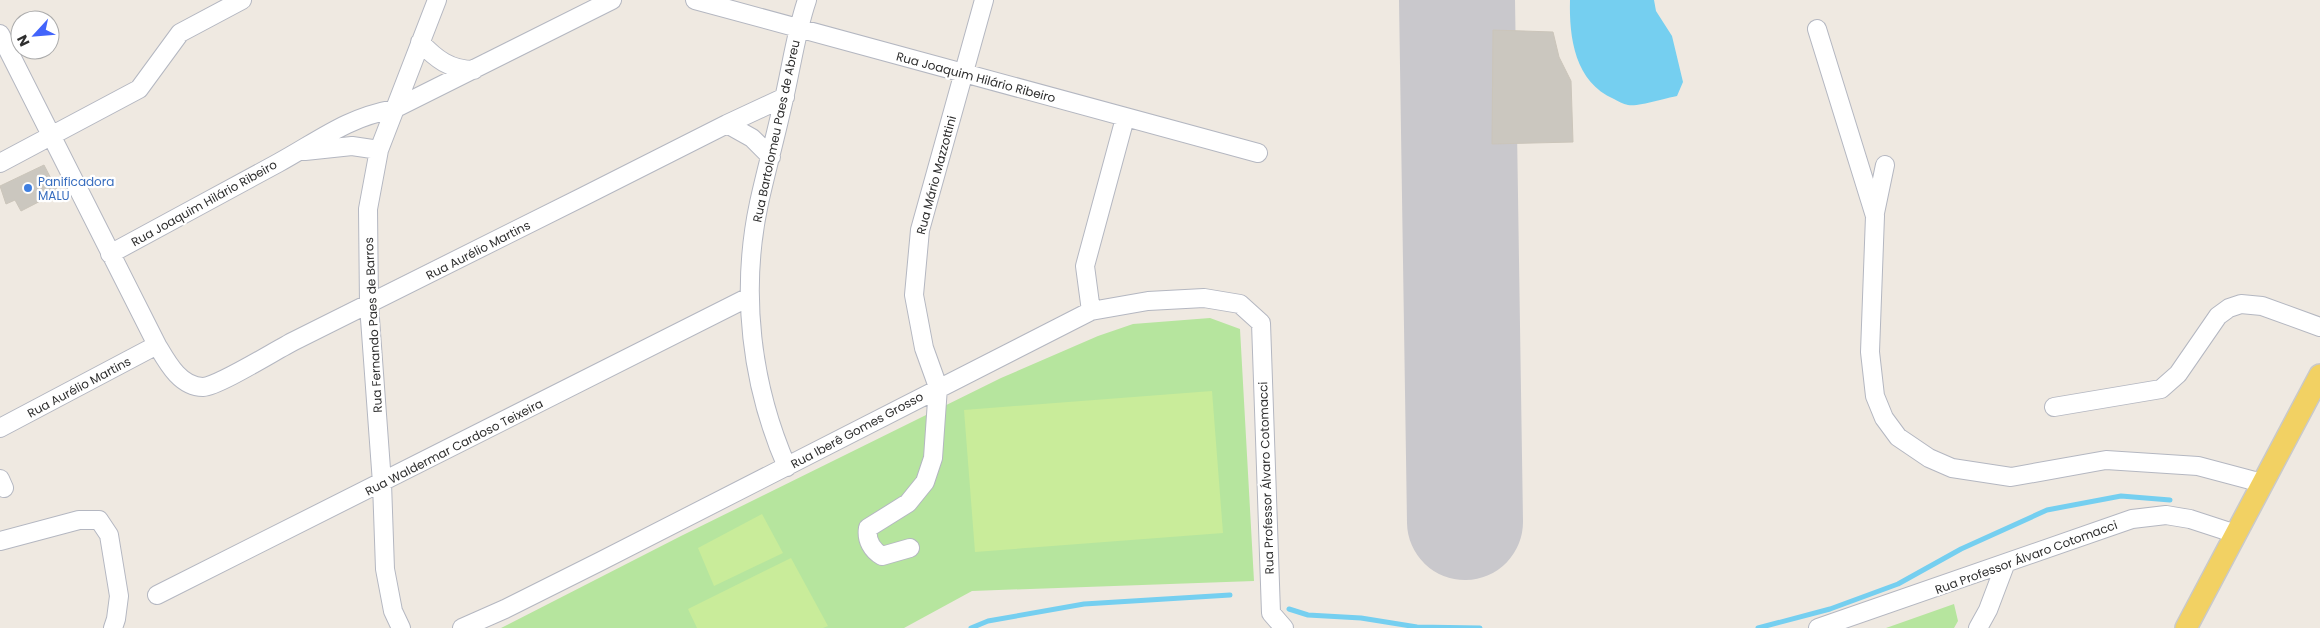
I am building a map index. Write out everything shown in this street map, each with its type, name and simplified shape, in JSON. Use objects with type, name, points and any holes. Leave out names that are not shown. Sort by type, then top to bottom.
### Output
[{"type":"main road","points":[[2186,628],[2262,483],[2319,380]]},
{"type":"street","points":[[0,163],[138,89],[180,34],[210,7],[242,0]]},
{"type":"street","name":"Rua Fernando Paes de Barros","points":[[401,628],[393,611],[385,569],[382,483],[370,305],[368,209],[379,150],[437,0]]},
{"type":"street","name":"Rua Joaquim Hilário Ribeiro","points":[[110,254],[297,152],[346,122],[394,109],[612,0]]},
{"type":"street","name":"Rua Joaquim Hilário Ribeiro","points":[[695,0],[1258,154]]},
{"type":"street","name":"Rua Bartolomeu Paes de Abreu","points":[[787,467],[771,431],[755,368],[750,297],[751,266],[758,204],[785,97],[797,29],[807,0]]},
{"type":"street","name":"Rua Mário Mazzottini","points":[[910,548],[882,556],[874,551],[867,536],[868,528],[908,503],[925,482],[933,458],[938,387],[924,348],[914,295],[920,230],[984,0]]},
{"type":"street","points":[[1817,28],[1875,216]]},
{"type":"street","points":[[0,34],[157,346]]},
{"type":"street","points":[[420,42],[444,64],[463,70],[474,70]]},
{"type":"street","name":"Rua Aurélio Martins","points":[[0,428],[157,346],[172,370],[187,382],[202,387],[217,383],[727,124],[785,97]]},
{"type":"street","points":[[1091,311],[1085,266],[1125,118]]},
{"type":"street","points":[[727,124],[752,138],[771,157]]},
{"type":"street","name":"Rua Joaquim Hilário Ribeiro","points":[[297,152],[352,146],[379,150]]},
{"type":"street","points":[[1885,165],[1875,216],[1870,352],[1875,396],[1884,418],[1898,437],[1929,458],[1952,468],[2011,477],[2106,460],[2198,466],[2262,483]]},
{"type":"street","name":"Rua Waldermar Cardoso Teixeira","points":[[157,595],[750,297]]},
{"type":"street","name":"Rua Iberê Gomes Grosso","points":[[462,628],[505,609],[787,467],[938,387],[1091,311],[1148,301],[1204,298],[1240,304],[1261,322]]},
{"type":"street","points":[[2054,407],[2161,389],[2178,374],[2218,316],[2229,308],[2241,304],[2262,306],[2320,327]]},
{"type":"street","name":"Rua Professor Álvaro Cotomacci","points":[[1261,322],[1271,613],[1284,628]]},
{"type":"street","name":"Rua Professor Álvaro Cotomacci","points":[[1828,627],[2005,565],[2093,531],[2132,520],[2166,515],[2190,519],[2236,534]]},
{"type":"street","points":[[0,541],[79,520],[99,520],[109,535],[119,596],[116,619],[112,628]]},
{"type":"street","points":[[1978,628],[1988,610],[2005,565]]},
{"type":"green space","points":[[1210,318],[1240,329],[1254,581],[972,591],[904,628],[501,628],[681,536],[1001,378],[1098,336],[1133,324]]},
{"type":"green space","points":[[1212,391],[1223,533],[975,552],[964,410]]},
{"type":"green space","points":[[762,514],[783,553],[714,586],[698,548]]},
{"type":"green space","points":[[791,558],[828,626],[823,628],[697,628],[688,609]]},
{"type":"green space","points":[[1954,604],[1958,621],[1954,628],[1886,628]]},
{"type":"water","points":[[1570,0],[1654,0],[1656,11],[1672,36],[1683,82],[1677,96],[1645,104],[1628,105],[1601,91],[1591,82],[1577,57],[1571,29]]},
{"type":"building","points":[[1493,30],[1553,32],[1559,57],[1571,81],[1573,142],[1492,144]]},
{"type":"building","name":"Panificadora MALU","points":[[44,165],[58,192],[21,211],[15,200],[6,204],[0,186]]},
{"type":"waterway","points":[[1758,628],[1830,609],[1898,584],[1961,549],[2047,510],[2121,496],[2170,500]]},
{"type":"waterway","points":[[971,628],[988,621],[1084,604],[1230,595]]},
{"type":"waterway","points":[[1289,609],[1308,615],[1361,618],[1417,627],[1480,628]]},
{"type":"runway","points":[[1457,0],[1465,522]]},
{"type":"place","name":"Panificadora MALU","points":[[28,188]]}]
